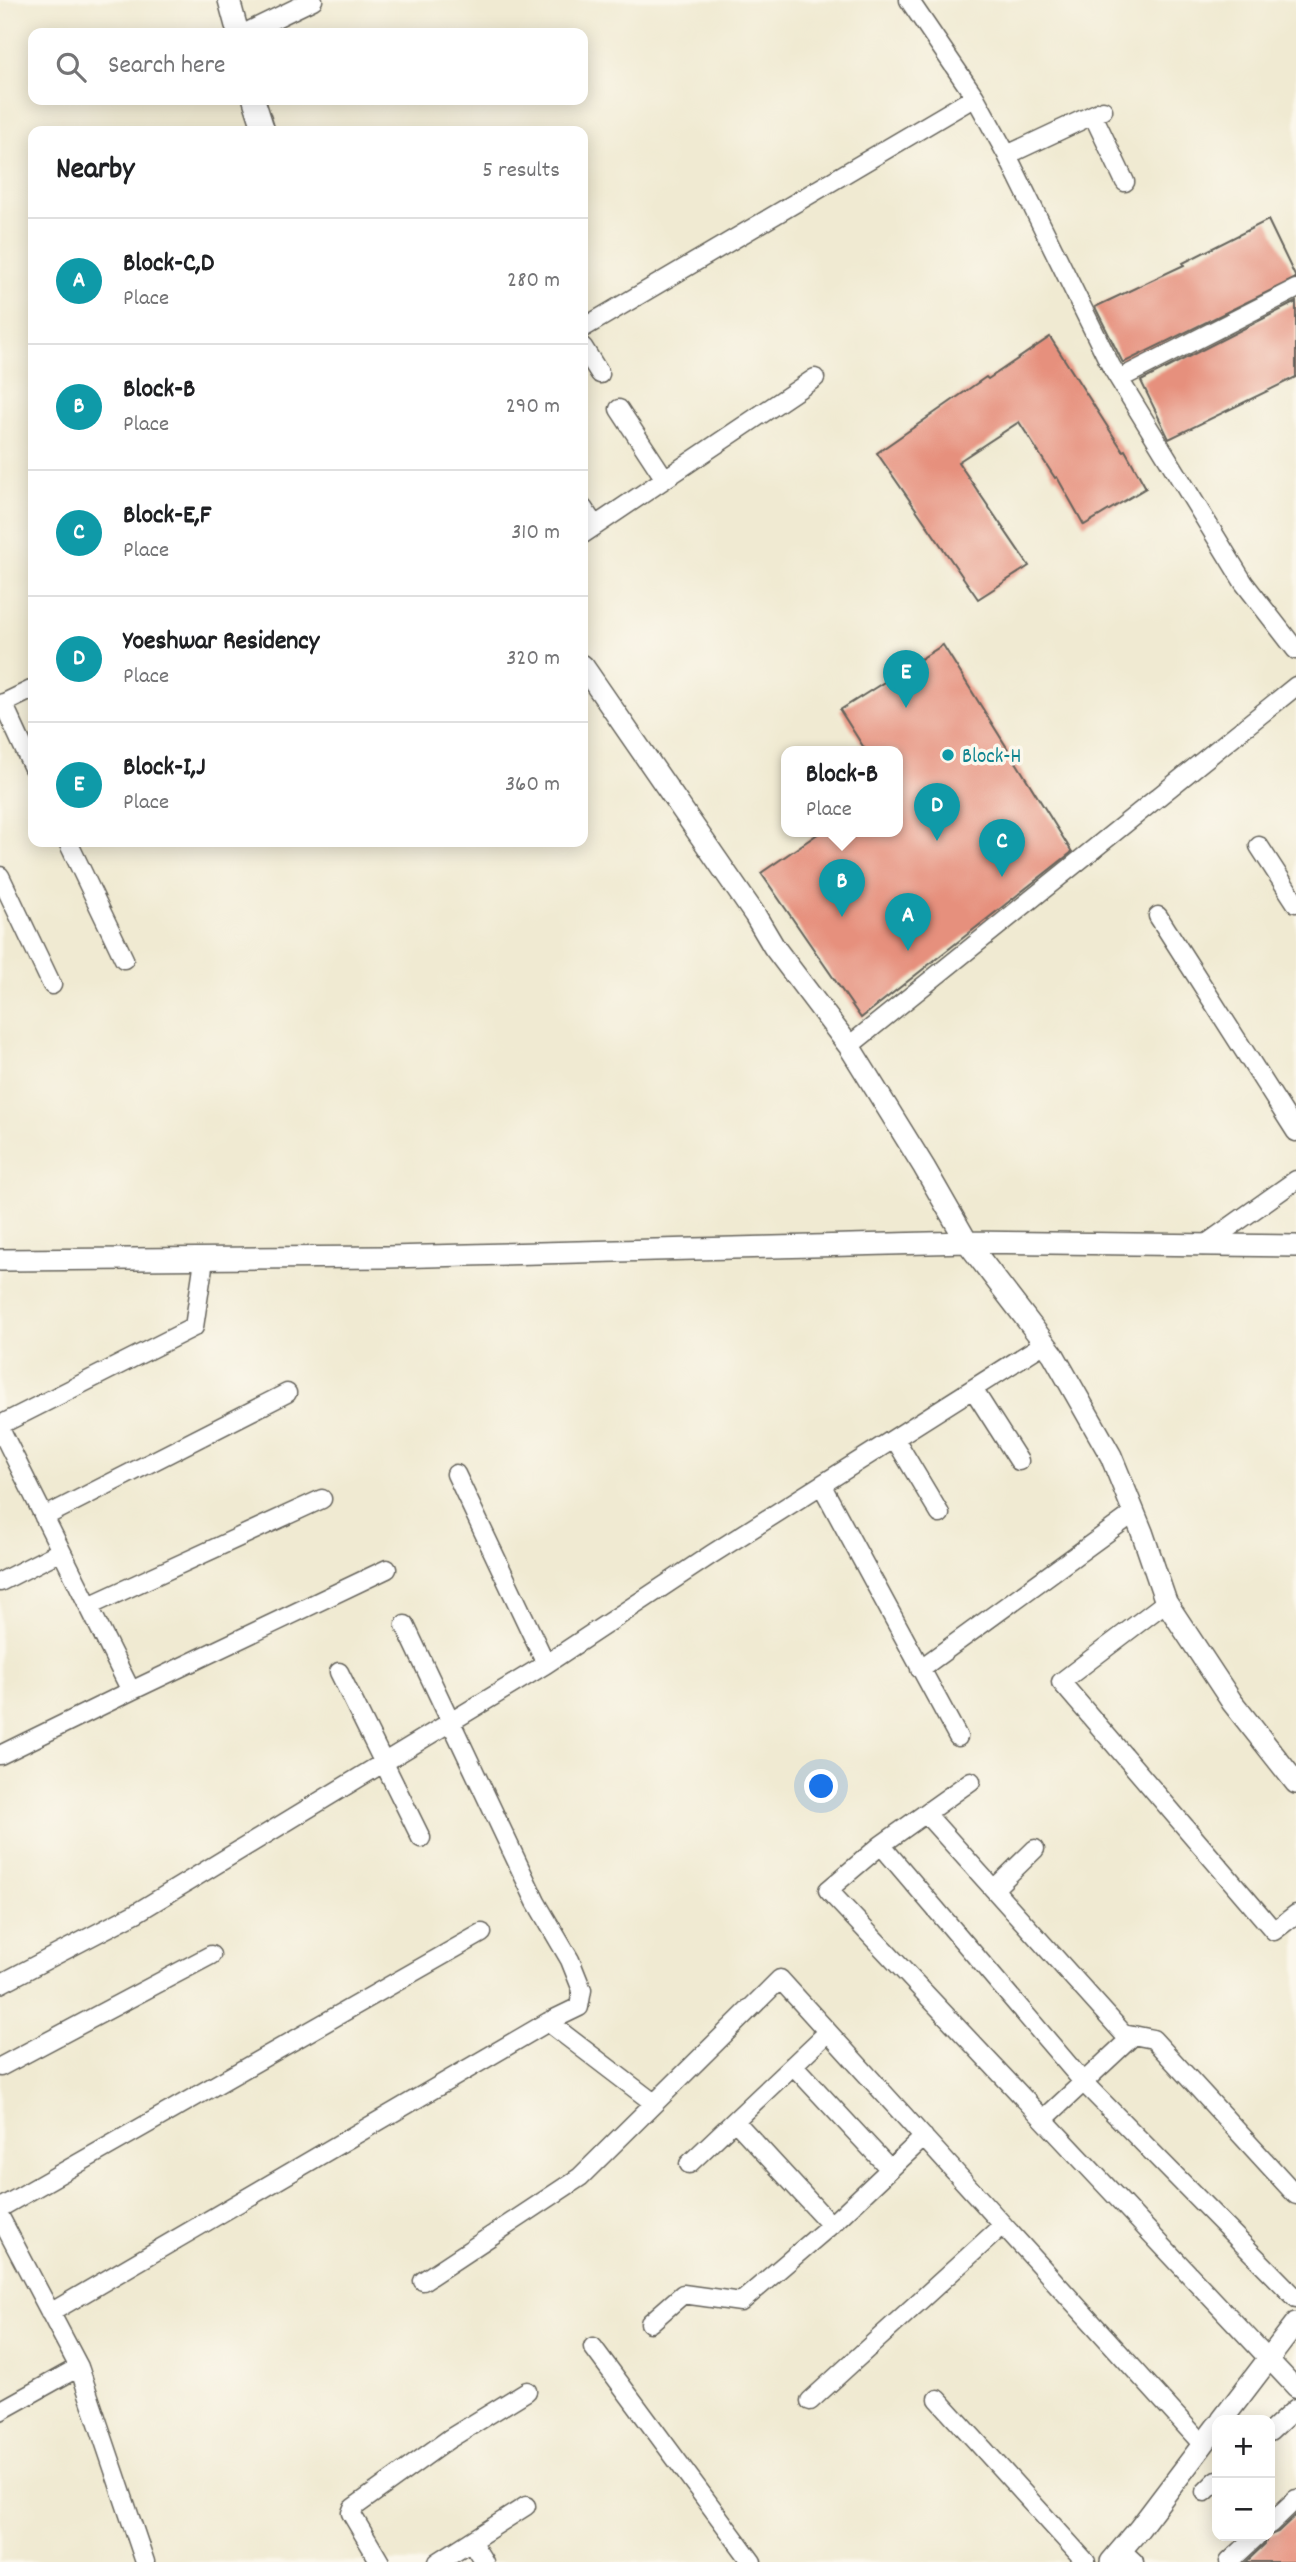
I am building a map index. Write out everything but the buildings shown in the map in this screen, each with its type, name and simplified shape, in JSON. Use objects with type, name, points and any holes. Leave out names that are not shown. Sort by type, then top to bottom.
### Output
[{"type":"street","points":[[229,0],[237,28]]},
{"type":"street","points":[[255,28],[313,0]]},
{"type":"street","points":[[909,0],[975,97],[1007,155],[1119,379],[1244,583],[1296,650]]},
{"type":"street","points":[[588,325],[975,97]]},
{"type":"street","points":[[256,105],[262,126]]},
{"type":"street","points":[[1007,155],[1098,113],[1125,182]]},
{"type":"street","points":[[1119,379],[1296,289]]},
{"type":"street","points":[[588,355],[600,374]]},
{"type":"street","points":[[589,530],[815,379]]},
{"type":"street","points":[[619,409],[665,480]]},
{"type":"street","points":[[588,673],[755,915],[774,947],[849,1046],[967,1242],[1045,1343],[1111,1456],[1166,1602],[1232,1702],[1296,1783]]},
{"type":"street","points":[[849,1046],[1296,686]]},
{"type":"street","points":[[28,692],[1,704],[28,758]]},
{"type":"street","points":[[1259,846],[1296,903]]},
{"type":"street","points":[[70,847],[124,959]]},
{"type":"street","points":[[0,876],[52,985]]},
{"type":"street","points":[[1157,916],[1296,1132]]},
{"type":"street","points":[[1203,1246],[1296,1180]]},
{"type":"street","points":[[0,1261],[204,1260],[967,1242],[1296,1246]]},
{"type":"street","points":[[131,1691],[44,1517],[7,1460],[0,1426],[194,1327],[204,1260]]},
{"type":"street","points":[[0,1984],[136,1913],[546,1664],[712,1554],[1045,1343]]},
{"type":"street","points":[[973,1389],[1019,1461]]},
{"type":"street","points":[[44,1517],[287,1393]]},
{"type":"street","points":[[895,1439],[940,1514]]},
{"type":"street","points":[[456,1474],[546,1664]]},
{"type":"street","points":[[821,1486],[958,1737]]},
{"type":"street","points":[[89,1606],[322,1499]]},
{"type":"street","points":[[920,1669],[1134,1513]]},
{"type":"street","points":[[0,1582],[61,1551]]},
{"type":"street","points":[[0,1755],[387,1569]]},
{"type":"street","points":[[1166,1602],[1061,1682],[1274,1931],[1296,1914]]},
{"type":"street","points":[[50,2313],[548,2022],[579,2007],[582,1990],[570,1960],[536,1902],[405,1625]]},
{"type":"street","points":[[339,1672],[421,1838]]},
{"type":"street","points":[[971,1781],[927,1815],[881,1845],[828,1890],[1044,2119],[1282,2351],[1296,2388]]},
{"type":"street","points":[[927,1815],[1123,2033],[1153,2039],[1296,2195]]},
{"type":"street","points":[[881,1845],[1084,2083],[1296,2298]]},
{"type":"street","points":[[994,1889],[1035,1849]]},
{"type":"street","points":[[0,2208],[482,1933]]},
{"type":"street","points":[[0,2067],[211,1955]]},
{"type":"street","points":[[423,2281],[580,2177],[780,1979],[1203,2445]]},
{"type":"street","points":[[548,2022],[654,2103]]},
{"type":"street","points":[[689,2164],[828,2032]]},
{"type":"street","points":[[1044,2119],[1134,2035]]},
{"type":"street","points":[[793,2065],[890,2169]]},
{"type":"street","points":[[735,2121],[831,2225]]},
{"type":"street","points":[[650,2323],[683,2294],[741,2302],[831,2225],[924,2137]]},
{"type":"street","points":[[0,2217],[79,2367],[145,2562]]},
{"type":"street","points":[[810,2401],[1003,2225]]},
{"type":"street","points":[[1226,2415],[1282,2351],[1296,2323]]},
{"type":"street","points":[[593,2347],[752,2562]]},
{"type":"street","points":[[0,2412],[79,2367]]},
{"type":"street","points":[[380,2562],[351,2513],[353,2508],[449,2440],[527,2391]]},
{"type":"street","points":[[938,2399],[1086,2562]]},
{"type":"street","points":[[1275,2427],[1296,2408]]},
{"type":"street","points":[[1122,2558],[1212,2433]]},
{"type":"street","points":[[1275,2519],[1296,2499]]},
{"type":"street","points":[[438,2562],[526,2506]]},
{"type":"street","points":[[471,2541],[484,2562]]},
{"type":"street","points":[[1229,2562],[1252,2541]]},
{"type":"place","name":"Block-I,J","points":[[906,708]]},
{"type":"place","name":"Block-H","points":[[948,755]]},
{"type":"place","name":"Yoeshwar Residency","points":[[937,841]]},
{"type":"place","name":"Block-E,F","points":[[1002,877]]},
{"type":"place","name":"Block-B","points":[[842,917]]},
{"type":"place","name":"Block-C,D","points":[[908,951]]}]
